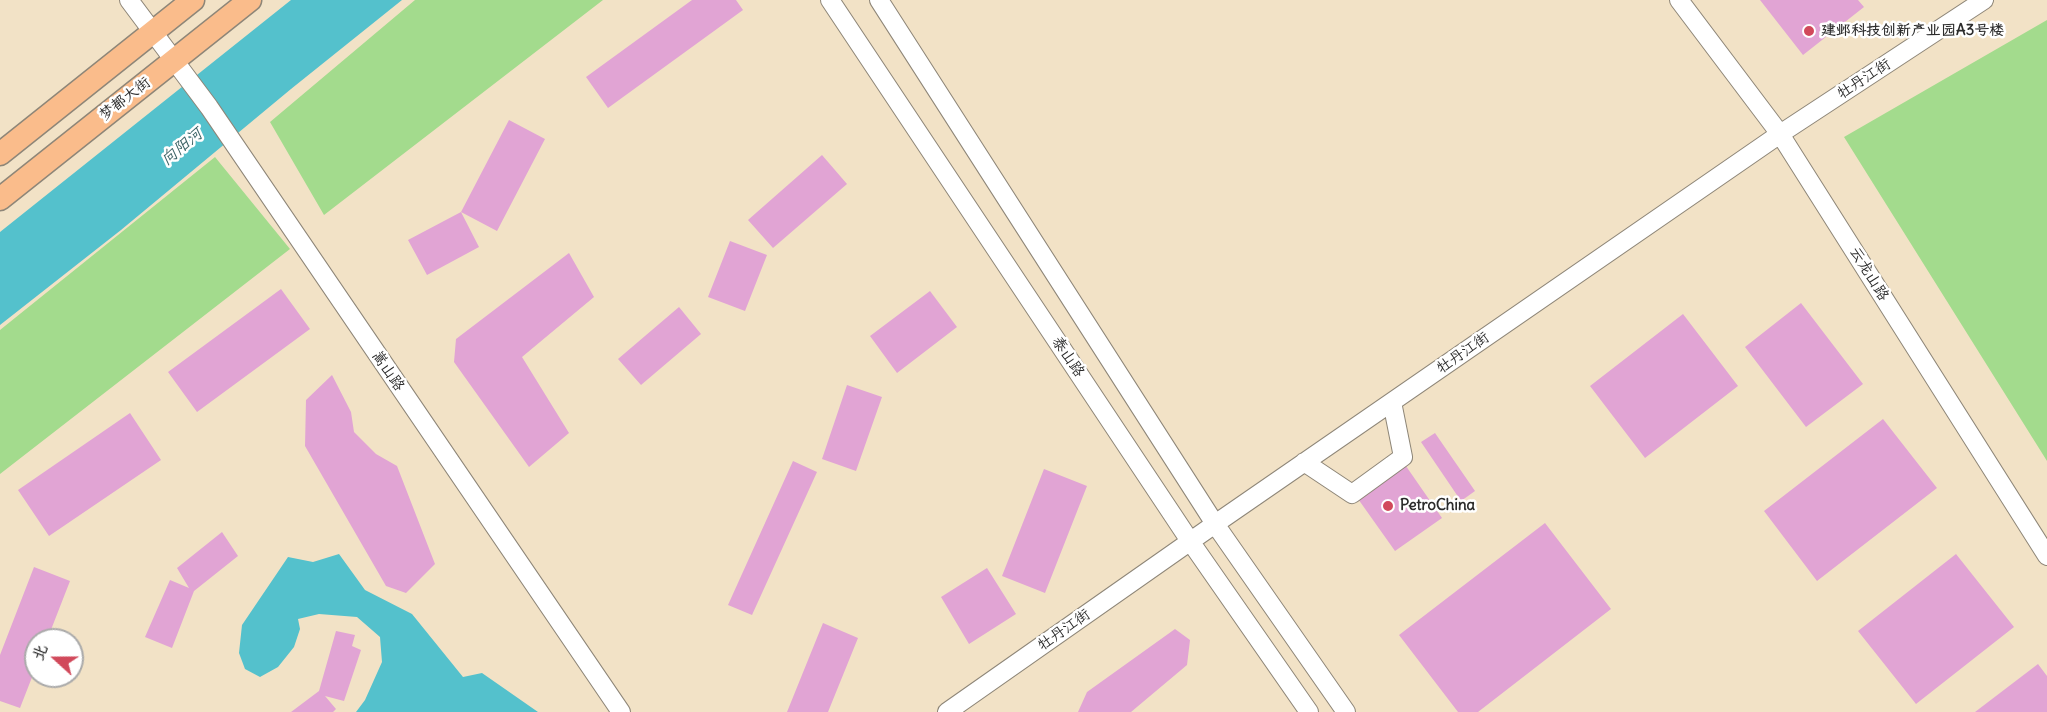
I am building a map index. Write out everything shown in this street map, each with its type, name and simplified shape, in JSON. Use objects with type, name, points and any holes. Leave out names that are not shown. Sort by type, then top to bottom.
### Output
[{"type":"main road","points":[[0,154],[193,0]]},
{"type":"main road","name":"梦都大街","points":[[0,199],[250,0]]},
{"type":"street","name":"嵩山路","points":[[129,0],[226,133],[621,712]]},
{"type":"street","name":"泰山路","points":[[830,0],[1190,542],[1309,712]]},
{"type":"street","points":[[879,0],[1215,524],[1346,712]]},
{"type":"street","name":"云龙山路","points":[[1678,0],[1780,134],[2047,556]]},
{"type":"street","name":"牡丹江街","points":[[947,712],[1304,462],[1780,134],[1984,0]]},
{"type":"street","points":[[1304,462],[1352,494],[1403,457],[1392,402]]},
{"type":"green space","points":[[415,0],[603,0],[324,215],[270,122]]},
{"type":"green space","points":[[2047,20],[2047,461],[1844,137]]},
{"type":"green space","points":[[215,157],[290,249],[0,474],[0,330]]},
{"type":"water","name":"向阳河","points":[[291,0],[402,0],[121,230],[0,325],[0,232]]},
{"type":"water","points":[[339,554],[365,590],[412,614],[463,677],[482,673],[538,712],[356,712],[365,700],[382,662],[380,637],[357,617],[319,614],[298,619],[300,629],[294,647],[278,667],[260,677],[245,669],[239,653],[242,625],[288,557],[313,562]]},
{"type":"building","points":[[692,0],[736,0],[743,10],[608,108],[586,77]]},
{"type":"building","name":"建邺科技创新产业园A3号楼","points":[[1760,0],[1858,0],[1864,7],[1803,55]]},
{"type":"building","points":[[509,120],[545,139],[497,231],[461,212]]},
{"type":"building","points":[[822,155],[847,184],[773,248],[748,220]]},
{"type":"building","points":[[461,212],[479,247],[427,275],[408,240]]},
{"type":"building","points":[[730,241],[767,255],[745,311],[708,297]]},
{"type":"building","points":[[569,253],[594,297],[522,357],[569,433],[529,467],[454,362],[456,339]]},
{"type":"building","points":[[281,289],[310,329],[197,412],[168,372]]},
{"type":"building","points":[[930,291],[957,327],[897,373],[870,336]]},
{"type":"building","points":[[1801,303],[1863,384],[1806,427],[1745,347]]},
{"type":"building","points":[[679,307],[701,334],[641,385],[618,359]]},
{"type":"building","points":[[1683,314],[1738,386],[1645,458],[1590,386]]},
{"type":"building","points":[[332,375],[351,412],[354,432],[376,454],[397,466],[435,564],[406,593],[386,586],[305,446],[306,400]]},
{"type":"building","points":[[847,385],[882,397],[856,471],[822,459]]},
{"type":"building","points":[[130,413],[161,460],[49,536],[18,490]]},
{"type":"building","points":[[1883,419],[1937,488],[1817,581],[1764,511]]},
{"type":"building","points":[[1435,433],[1475,491],[1461,501],[1421,442]]},
{"type":"building","points":[[1399,456],[1442,518],[1395,551],[1351,489]]},
{"type":"building","points":[[793,461],[817,472],[752,615],[728,605]]},
{"type":"building","points":[[1044,469],[1087,486],[1045,593],[1002,576]]},
{"type":"building","points":[[1545,523],[1611,609],[1478,712],[1458,712],[1399,635]]},
{"type":"building","points":[[222,532],[238,556],[194,591],[172,648],[145,637],[170,580],[189,588],[177,568]]},
{"type":"building","points":[[1956,554],[2014,627],[1916,704],[1858,631]]},
{"type":"building","points":[[34,567],[70,581],[52,628],[24,628],[24,688],[28,688],[20,708],[0,701],[0,655]]},
{"type":"building","points":[[987,568],[1016,614],[969,644],[941,597]]},
{"type":"building","points":[[823,623],[858,638],[828,712],[787,712]]},
{"type":"building","points":[[1175,629],[1190,640],[1187,665],[1131,712],[1078,712],[1087,692]]},
{"type":"building","points":[[336,631],[355,635],[352,646],[361,650],[344,701],[325,696],[336,709],[333,712],[291,712],[319,691]]},
{"type":"building","points":[[2038,664],[2047,676],[2047,712],[1975,712]]},
{"type":"place","name":"建邺科技创新产业园A3号楼","points":[[1809,31]]},
{"type":"place","name":"PetroChina","points":[[1388,506]]}]
